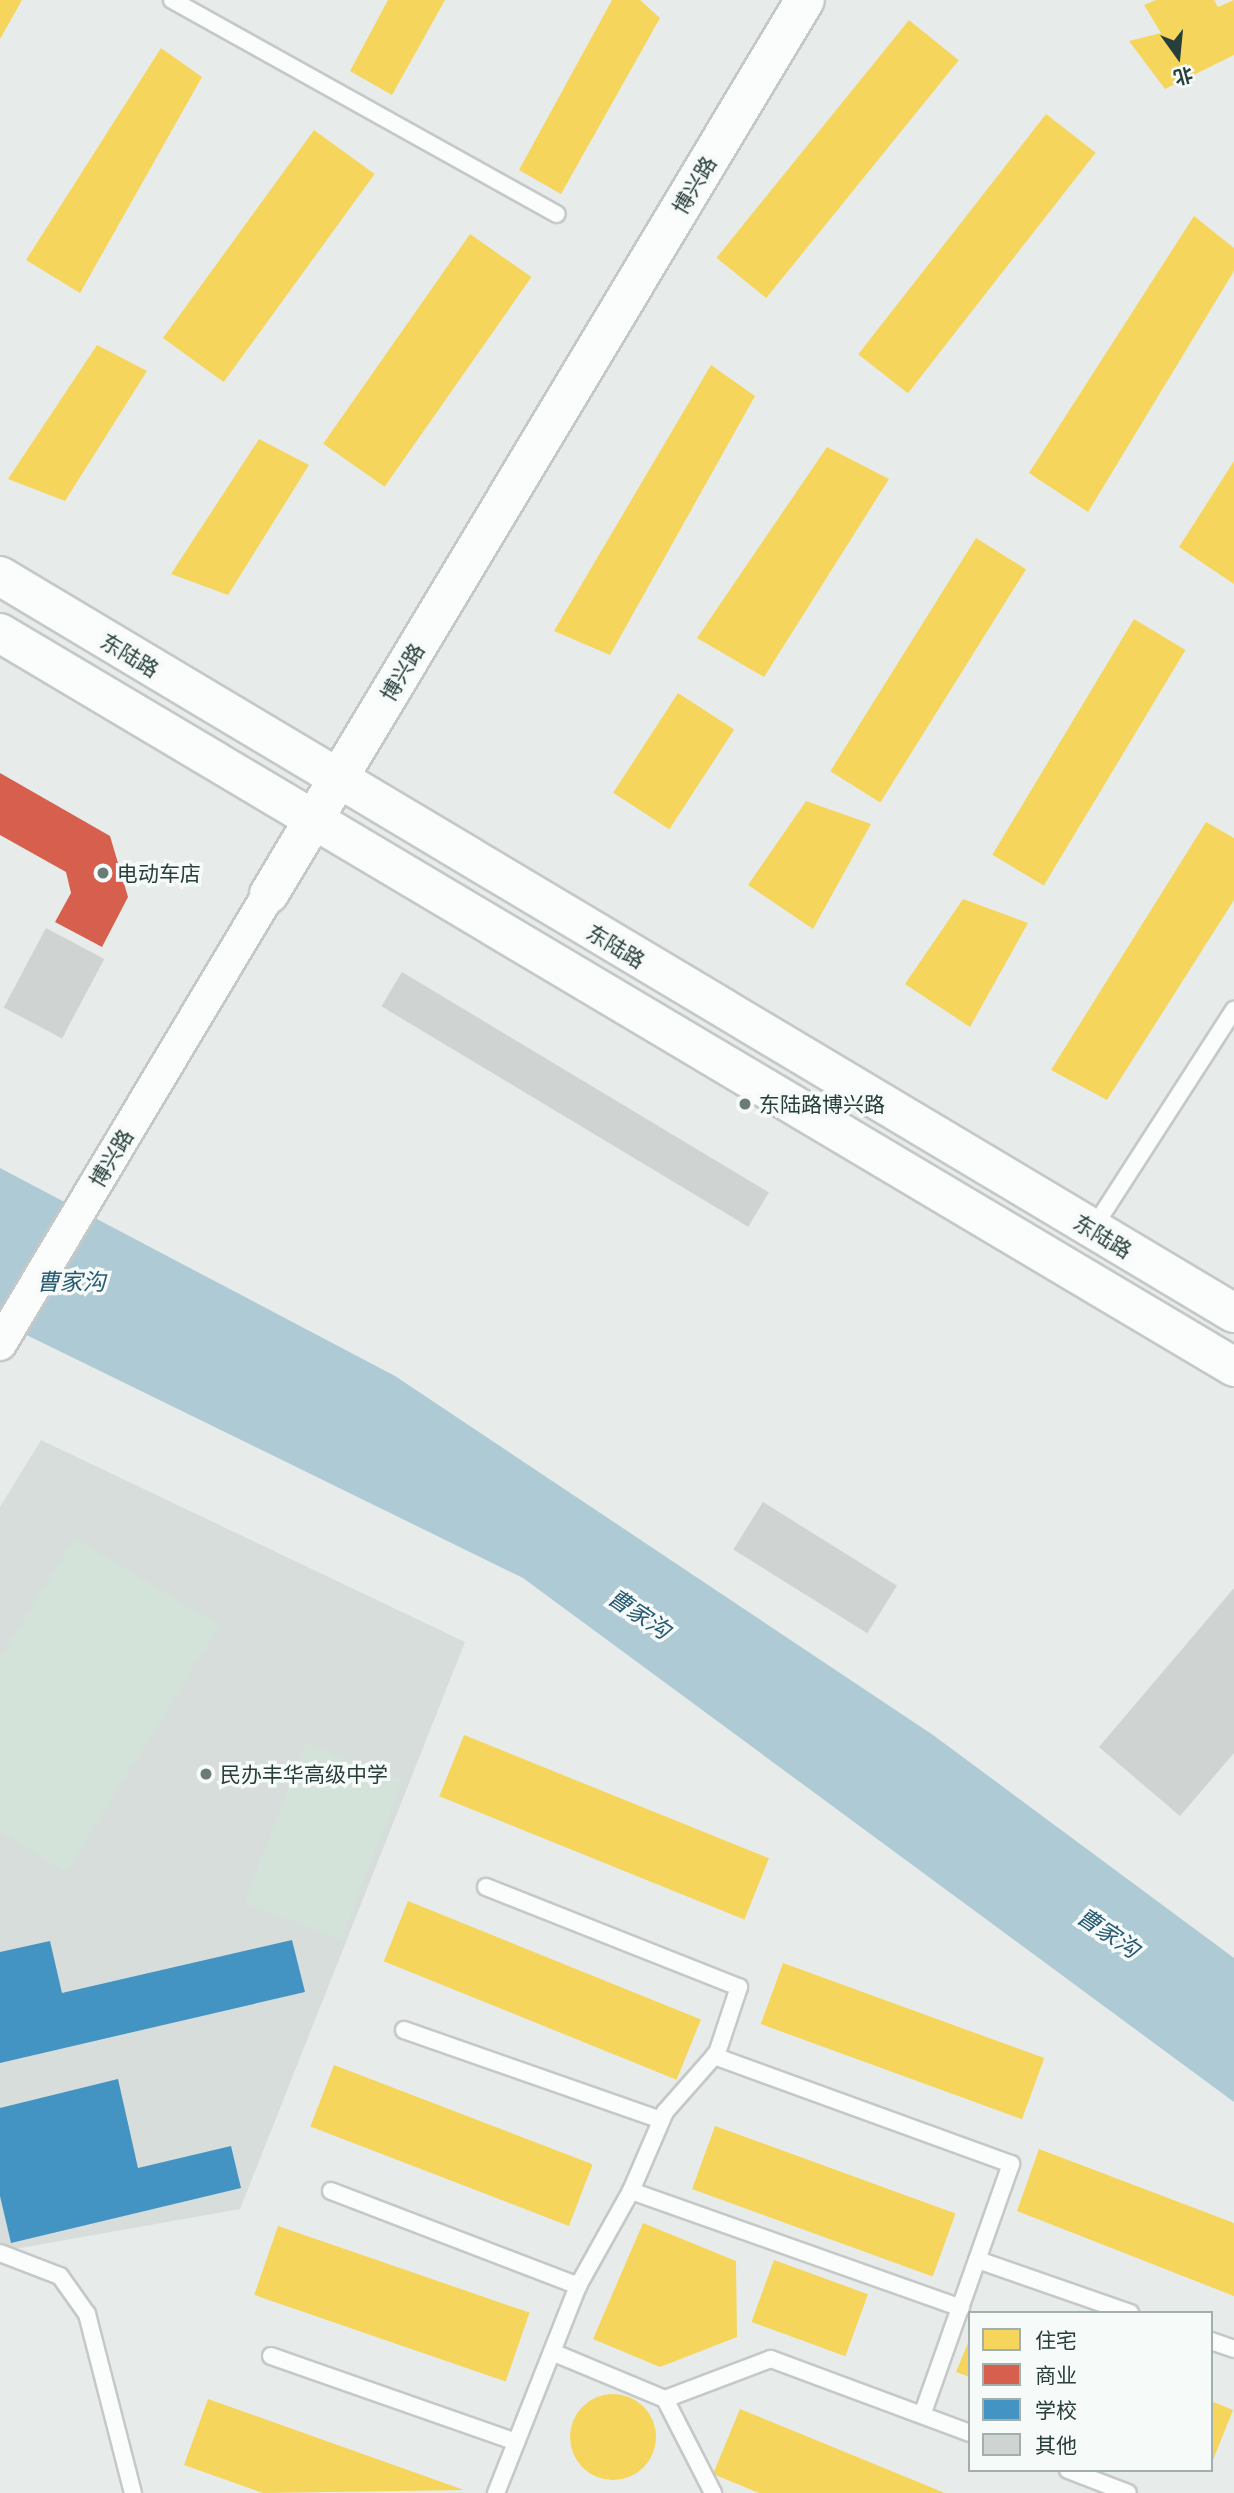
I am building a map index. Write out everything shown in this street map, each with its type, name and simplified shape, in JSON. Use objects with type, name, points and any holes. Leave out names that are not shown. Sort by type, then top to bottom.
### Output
[{"type":"main road","name":"博兴路","points":[[269,894],[805,0]]},
{"type":"main road","name":"东陆路","points":[[0,576],[337,780],[1234,1313]]},
{"type":"main road","points":[[0,633],[1234,1367]]},
{"type":"street","name":"博兴路","points":[[0,1344],[269,894]]},
{"type":"lane","points":[[172,0],[557,214]]},
{"type":"lane","points":[[1092,1230],[1234,1010]]},
{"type":"lane","points":[[485,1887],[739,1987],[714,2056],[661,2120],[631,2191],[578,2286],[496,2493]]},
{"type":"lane","points":[[404,2030],[661,2120]]},
{"type":"lane","points":[[714,2056],[1012,2164],[922,2416]]},
{"type":"lane","points":[[331,2191],[578,2286]]},
{"type":"lane","points":[[631,2191],[961,2308]]},
{"type":"lane","points":[[0,2253],[60,2276],[87,2314],[133,2493]]},
{"type":"lane","points":[[978,2260],[1124,2311]]},
{"type":"lane","points":[[1213,2342],[1234,2349]]},
{"type":"lane","points":[[552,2352],[665,2399],[713,2493]]},
{"type":"lane","points":[[271,2356],[516,2442]]},
{"type":"lane","points":[[665,2399],[771,2359],[968,2432]]},
{"type":"lane","points":[[1073,2472],[1128,2493]]},
{"type":"shaded area","name":"民办丰华高级中学","points":[[41,1440],[465,1642],[240,2209],[15,2249],[0,2244],[0,1507]]},
{"type":"shaded area","points":[[75,1538],[219,1626],[66,1872],[0,1831],[0,1658]]},
{"type":"shaded area","points":[[306,1743],[402,1780],[341,1940],[245,1903]]},
{"type":"water","name":"曹家沟","points":[[0,1168],[395,1376],[933,1735],[1234,1958],[1234,2102],[523,1578],[0,1322]]},
{"type":"building: 住宅","points":[[0,0],[22,0],[0,39]]},
{"type":"building: 住宅","points":[[388,0],[445,0],[392,95],[350,71]]},
{"type":"building: 住宅","points":[[612,0],[640,0],[660,18],[561,194],[519,170]]},
{"type":"building: 住宅","points":[[1156,0],[1214,0],[1218,7],[1234,0],[1234,55],[1165,89],[1129,41],[1161,33],[1144,5]]},
{"type":"building: 住宅","points":[[909,20],[959,60],[766,298],[716,258]]},
{"type":"building: 住宅","points":[[161,48],[202,77],[80,293],[26,260]]},
{"type":"building: 住宅","points":[[1046,114],[1096,153],[908,393],[858,354]]},
{"type":"building: 住宅","points":[[314,130],[375,174],[224,382],[163,338]]},
{"type":"building: 住宅","points":[[1194,216],[1234,248],[1234,271],[1088,512],[1029,473]]},
{"type":"building: 住宅","points":[[470,234],[531,277],[385,487],[323,444]]},
{"type":"building: 住宅","points":[[97,345],[147,371],[65,501],[8,479]]},
{"type":"building: 住宅","points":[[711,365],[755,396],[610,655],[554,631]]},
{"type":"building: 住宅","points":[[259,439],[309,465],[228,595],[171,574]]},
{"type":"building: 住宅","points":[[827,447],[889,479],[764,677],[697,638]]},
{"type":"building: 住宅","points":[[1234,461],[1234,584],[1179,547]]},
{"type":"building: 住宅","points":[[976,538],[1026,569],[880,802],[830,771]]},
{"type":"building: 住宅","points":[[1134,619],[1185,650],[1044,886],[992,855]]},
{"type":"building: 住宅","points":[[678,693],[734,729],[669,829],[613,793]]},
{"type":"building: 住宅","points":[[806,801],[871,824],[813,929],[748,885]]},
{"type":"building: 住宅","points":[[1206,822],[1234,838],[1234,900],[1107,1100],[1051,1070]]},
{"type":"building: 住宅","points":[[963,899],[1028,923],[970,1027],[905,984]]},
{"type":"building: 住宅","points":[[464,1735],[769,1858],[744,1919],[439,1796]]},
{"type":"building: 住宅","points":[[408,1901],[701,2019],[677,2080],[384,1961]]},
{"type":"building: 住宅","points":[[783,1963],[1044,2058],[1022,2119],[761,2024]]},
{"type":"building: 住宅","points":[[334,2065],[593,2164],[569,2226],[310,2127]]},
{"type":"building: 住宅","points":[[715,2126],[956,2214],[933,2277],[692,2189]]},
{"type":"building: 住宅","points":[[1039,2149],[1234,2223],[1234,2296],[1017,2211]]},
{"type":"building: 住宅","points":[[643,2223],[736,2261],[737,2337],[660,2367],[593,2339]]},
{"type":"building: 住宅","points":[[278,2226],[530,2313],[506,2382],[254,2295]]},
{"type":"building: 住宅","points":[[774,2260],[868,2294],[845,2356],[751,2322]]},
{"type":"building: 住宅","points":[[968,2343],[968,2376],[956,2372]]},
{"type":"building: 住宅","points":[[605,2394],[621,2394],[644,2406],[653,2420],[656,2437],[653,2454],[644,2468],[621,2480],[605,2480],[589,2473],[577,2461],[570,2445],[570,2429],[577,2413],[589,2401]]},
{"type":"building: 住宅","points":[[208,2399],[464,2490],[263,2493],[184,2465]]},
{"type":"building: 住宅","points":[[1213,2402],[1233,2410],[1213,2460]]},
{"type":"building: 住宅","points":[[740,2409],[945,2493],[759,2493],[713,2474]]},
{"type":"building: 商业","points":[[0,773],[110,836],[128,897],[102,947],[55,922],[71,893],[66,872],[0,835]]},
{"type":"building: 学校","points":[[292,1940],[305,1992],[0,2063],[0,1952],[50,1941],[62,1993]]},
{"type":"building: 学校","points":[[118,2079],[138,2168],[231,2146],[241,2188],[11,2243],[0,2196],[0,2108]]},
{"type":"building: 其他","points":[[46,928],[104,959],[62,1038],[4,1007]]},
{"type":"building: 其他","points":[[402,972],[769,1192],[748,1227],[381,1006]]},
{"type":"building: 其他","points":[[763,1502],[897,1586],[867,1633],[733,1549]]},
{"type":"building: 其他","points":[[1234,1588],[1234,1753],[1180,1816],[1099,1747]]},
{"type":"place","name":"电动车店","points":[[103,873]]},
{"type":"place","name":"东陆路博兴路","points":[[745,1104]]},
{"type":"place","name":"民办丰华高级中学","points":[[206,1774]]}]
